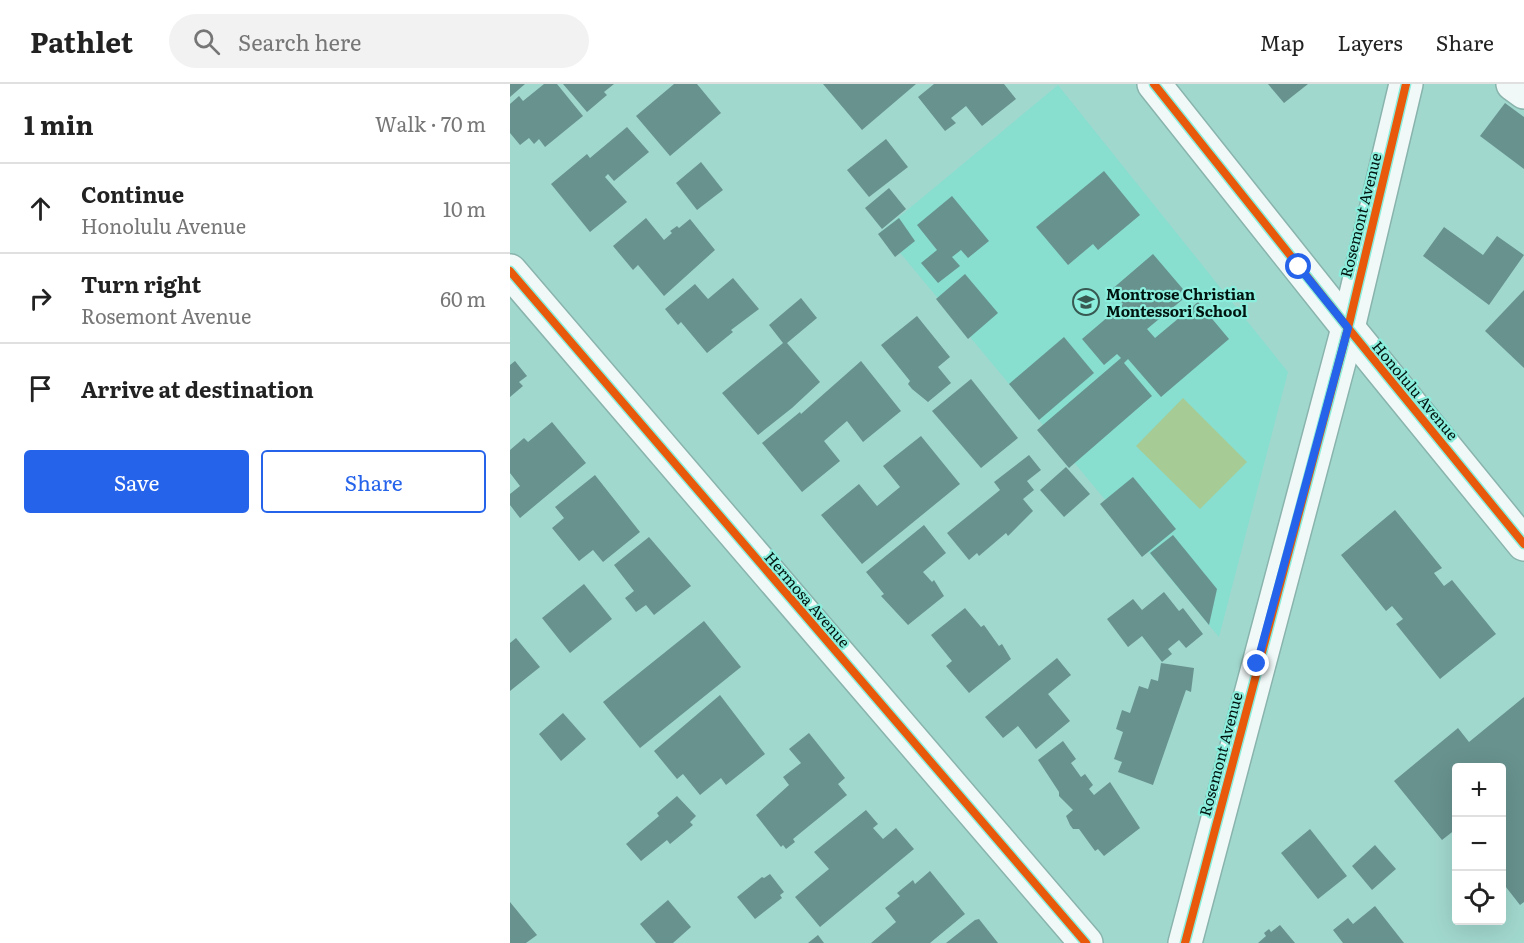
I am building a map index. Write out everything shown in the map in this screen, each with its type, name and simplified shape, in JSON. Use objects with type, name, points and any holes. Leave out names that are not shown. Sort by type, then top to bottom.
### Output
[{"type":"street","name":"Honolulu Avenue","points":[[1154,84],[1524,544]]},
{"type":"street","name":"Rosemont Avenue","points":[[1185,943],[1348,328],[1406,84]]},
{"type":"street","points":[[1513,84],[1524,92]]},
{"type":"street","name":"Hermosa Avenue","points":[[510,271],[1086,943]]},
{"type":"shaded area","name":"Montrose Christian Montessori School","points":[[1058,85],[1288,372],[1219,637],[882,231]]},
{"type":"shaded area","points":[[1183,398],[1247,462],[1200,509],[1136,446]]},
{"type":"building","points":[[510,84],[525,84],[510,97]]},
{"type":"building","points":[[544,84],[557,84],[583,116],[545,147],[539,139],[534,144],[529,138],[520,145],[510,133],[510,104],[519,96],[523,101]]},
{"type":"building","points":[[563,84],[614,84],[604,92],[607,95],[587,112]]},
{"type":"building","points":[[674,84],[697,84],[721,113],[670,156],[636,116]]},
{"type":"building","points":[[823,84],[916,84],[862,130]]},
{"type":"building","points":[[934,84],[1004,84],[1016,99],[982,126],[966,106],[951,118],[956,123],[945,131],[918,97]]},
{"type":"building","points":[[1268,84],[1308,84],[1284,103]]},
{"type":"building","points":[[1505,103],[1524,117],[1524,169],[1480,136]]},
{"type":"building","points":[[627,127],[649,152],[614,181],[608,174],[605,177],[627,202],[590,232],[551,184],[587,154],[590,158]]},
{"type":"building","points":[[886,139],[908,167],[869,197],[847,170]]},
{"type":"building","points":[[701,162],[723,190],[697,210],[676,183]]},
{"type":"building","points":[[1104,171],[1140,215],[1098,250],[1093,244],[1068,265],[1036,227]]},
{"type":"building","points":[[889,188],[906,209],[882,229],[865,208]]},
{"type":"building","points":[[952,196],[989,241],[968,258],[961,250],[952,257],[960,266],[938,283],[921,263],[937,250],[917,225]]},
{"type":"building","points":[[646,218],[664,240],[672,233],[670,231],[677,226],[679,228],[690,219],[715,250],[664,296],[638,265],[633,270],[613,246]]},
{"type":"building","points":[[899,218],[915,241],[895,257],[878,234]]},
{"type":"building","points":[[1444,227],[1483,255],[1497,236],[1524,255],[1489,305],[1423,256]]},
{"type":"building","points":[[1153,254],[1188,295],[1147,329],[1155,338],[1198,302],[1229,339],[1161,397],[1128,359],[1124,363],[1152,396],[1069,468],[1037,430],[1121,358],[1117,354],[1104,365],[1082,339],[1123,304],[1111,290]]},
{"type":"building","points":[[965,274],[998,313],[968,339],[936,299]]},
{"type":"building","points":[[733,278],[759,309],[731,330],[733,332],[707,353],[681,322],[678,325],[665,309],[695,284],[708,299]]},
{"type":"building","points":[[1524,290],[1524,368],[1485,331]]},
{"type":"building","points":[[801,298],[817,318],[787,343],[820,382],[758,435],[722,393],[783,343],[769,325]]},
{"type":"building","points":[[917,316],[950,357],[938,367],[951,383],[928,402],[912,389],[908,384],[910,381],[881,345]]},
{"type":"building","points":[[1064,337],[1094,373],[1039,420],[1009,384]]},
{"type":"building","points":[[515,361],[527,376],[519,382],[523,386],[510,397],[510,365]]},
{"type":"building","points":[[861,361],[901,411],[863,442],[847,421],[824,441],[840,461],[802,492],[762,443],[800,412],[801,414]]},
{"type":"building","points":[[971,379],[1018,438],[981,468],[932,411]]},
{"type":"building","points":[[552,422],[586,463],[520,518],[510,505],[510,494],[520,486],[510,473],[510,450],[524,438],[528,442]]},
{"type":"building","points":[[921,436],[960,484],[862,564],[821,515],[859,484],[877,506],[900,487],[883,466]]},
{"type":"building","points":[[1029,455],[1041,470],[1027,481],[1034,490],[1023,499],[1033,511],[1008,536],[1006,533],[979,556],[977,553],[969,560],[947,533],[1000,490],[994,482]]},
{"type":"building","points":[[1066,467],[1090,494],[1064,517],[1040,490]]},
{"type":"building","points":[[595,475],[640,532],[603,562],[593,550],[579,561],[552,528],[564,518],[555,507]]},
{"type":"building","points":[[1133,477],[1176,529],[1142,557],[1100,504]]},
{"type":"building","points":[[1395,510],[1442,568],[1434,573],[1444,586],[1452,580],[1496,634],[1440,679],[1396,624],[1403,619],[1392,606],[1386,611],[1341,555]]},
{"type":"building","points":[[924,525],[946,553],[923,572],[932,582],[934,580],[944,596],[908,625],[881,596],[884,594],[866,572]]},
{"type":"building","points":[[1173,535],[1217,589],[1209,625],[1150,553]]},
{"type":"building","points":[[649,537],[691,586],[654,615],[646,605],[636,612],[625,598],[634,591],[614,565]]},
{"type":"building","points":[[584,584],[612,619],[570,653],[542,618]]},
{"type":"building","points":[[1164,592],[1179,611],[1183,608],[1203,634],[1186,648],[1179,640],[1168,649],[1172,654],[1162,662],[1142,636],[1128,647],[1107,619],[1133,599],[1142,610]]},
{"type":"building","points":[[965,608],[981,627],[984,625],[999,646],[1002,644],[1011,659],[969,693],[946,666],[952,661],[931,635]]},
{"type":"building","points":[[704,621],[741,667],[640,748],[603,702]]},
{"type":"building","points":[[516,638],[540,667],[510,691],[510,643]]},
{"type":"building","points":[[1057,658],[1071,675],[1048,694],[1070,721],[1036,749],[1018,726],[1003,738],[985,717]]},
{"type":"building","points":[[1161,663],[1194,668],[1191,692],[1186,690],[1153,785],[1118,772],[1122,762],[1114,759],[1123,732],[1116,729],[1122,710],[1130,713],[1139,686],[1148,689],[1151,679],[1158,681]]},
{"type":"building","points":[[720,695],[765,754],[726,785],[721,778],[700,795],[683,774],[677,779],[654,751]]},
{"type":"building","points":[[1524,697],[1524,902],[1520,905],[1506,887],[1506,763],[1452,763],[1452,832],[1442,840],[1394,781],[1458,728],[1469,742]]},
{"type":"building","points":[[563,713],[586,739],[561,761],[539,734]]},
{"type":"building","points":[[809,733],[845,778],[838,784],[847,795],[793,839],[795,842],[786,849],[783,845],[781,847],[756,815],[789,785],[783,777],[801,763],[789,749]]},
{"type":"building","points":[[1063,741],[1076,759],[1071,763],[1081,777],[1085,774],[1093,785],[1089,789],[1094,795],[1110,782],[1140,828],[1104,856],[1098,849],[1095,851],[1079,829],[1073,829],[1070,825],[1066,816],[1073,810],[1059,796],[1059,792],[1038,760]]},
{"type":"building","points":[[677,796],[696,816],[690,822],[693,825],[670,844],[667,840],[641,861],[626,844],[659,816],[657,813]]},
{"type":"building","points":[[866,810],[878,824],[873,828],[883,839],[896,828],[914,849],[820,927],[795,897],[829,869],[814,852]]},
{"type":"building","points":[[1310,829],[1347,876],[1318,899],[1281,853]]},
{"type":"building","points":[[1375,845],[1396,869],[1372,890],[1352,866]]},
{"type":"building","points":[[930,871],[965,914],[930,943],[871,943],[896,922],[885,908],[900,896],[897,893],[913,880],[915,884]]},
{"type":"building","points":[[770,874],[784,892],[780,895],[782,898],[755,919],[737,897],[762,877]]},
{"type":"building","points":[[668,900],[691,927],[673,943],[656,943],[640,924]]},
{"type":"building","points":[[510,902],[537,935],[526,943],[510,943]]},
{"type":"building","points":[[1375,906],[1404,943],[1343,943],[1333,930],[1348,918],[1353,924]]},
{"type":"building","points":[[979,919],[998,943],[946,943],[975,920]]},
{"type":"building","points":[[1280,925],[1295,943],[1258,943],[1266,936],[1264,933],[1269,929],[1271,932]]},
{"type":"building","points":[[818,935],[824,943],[808,943]]},
{"type":"cycle path","points":[[1154,84],[1524,544]]},
{"type":"cycle path","points":[[1185,943],[1348,328],[1406,84]]},
{"type":"cycle path","points":[[510,271],[1086,943]]},
{"type":"place","name":"Montrose Christian Montessori School","points":[[1086,302]]},
{"type":"route","points":[[1257,664],[1348,328],[1299,267]]}]
